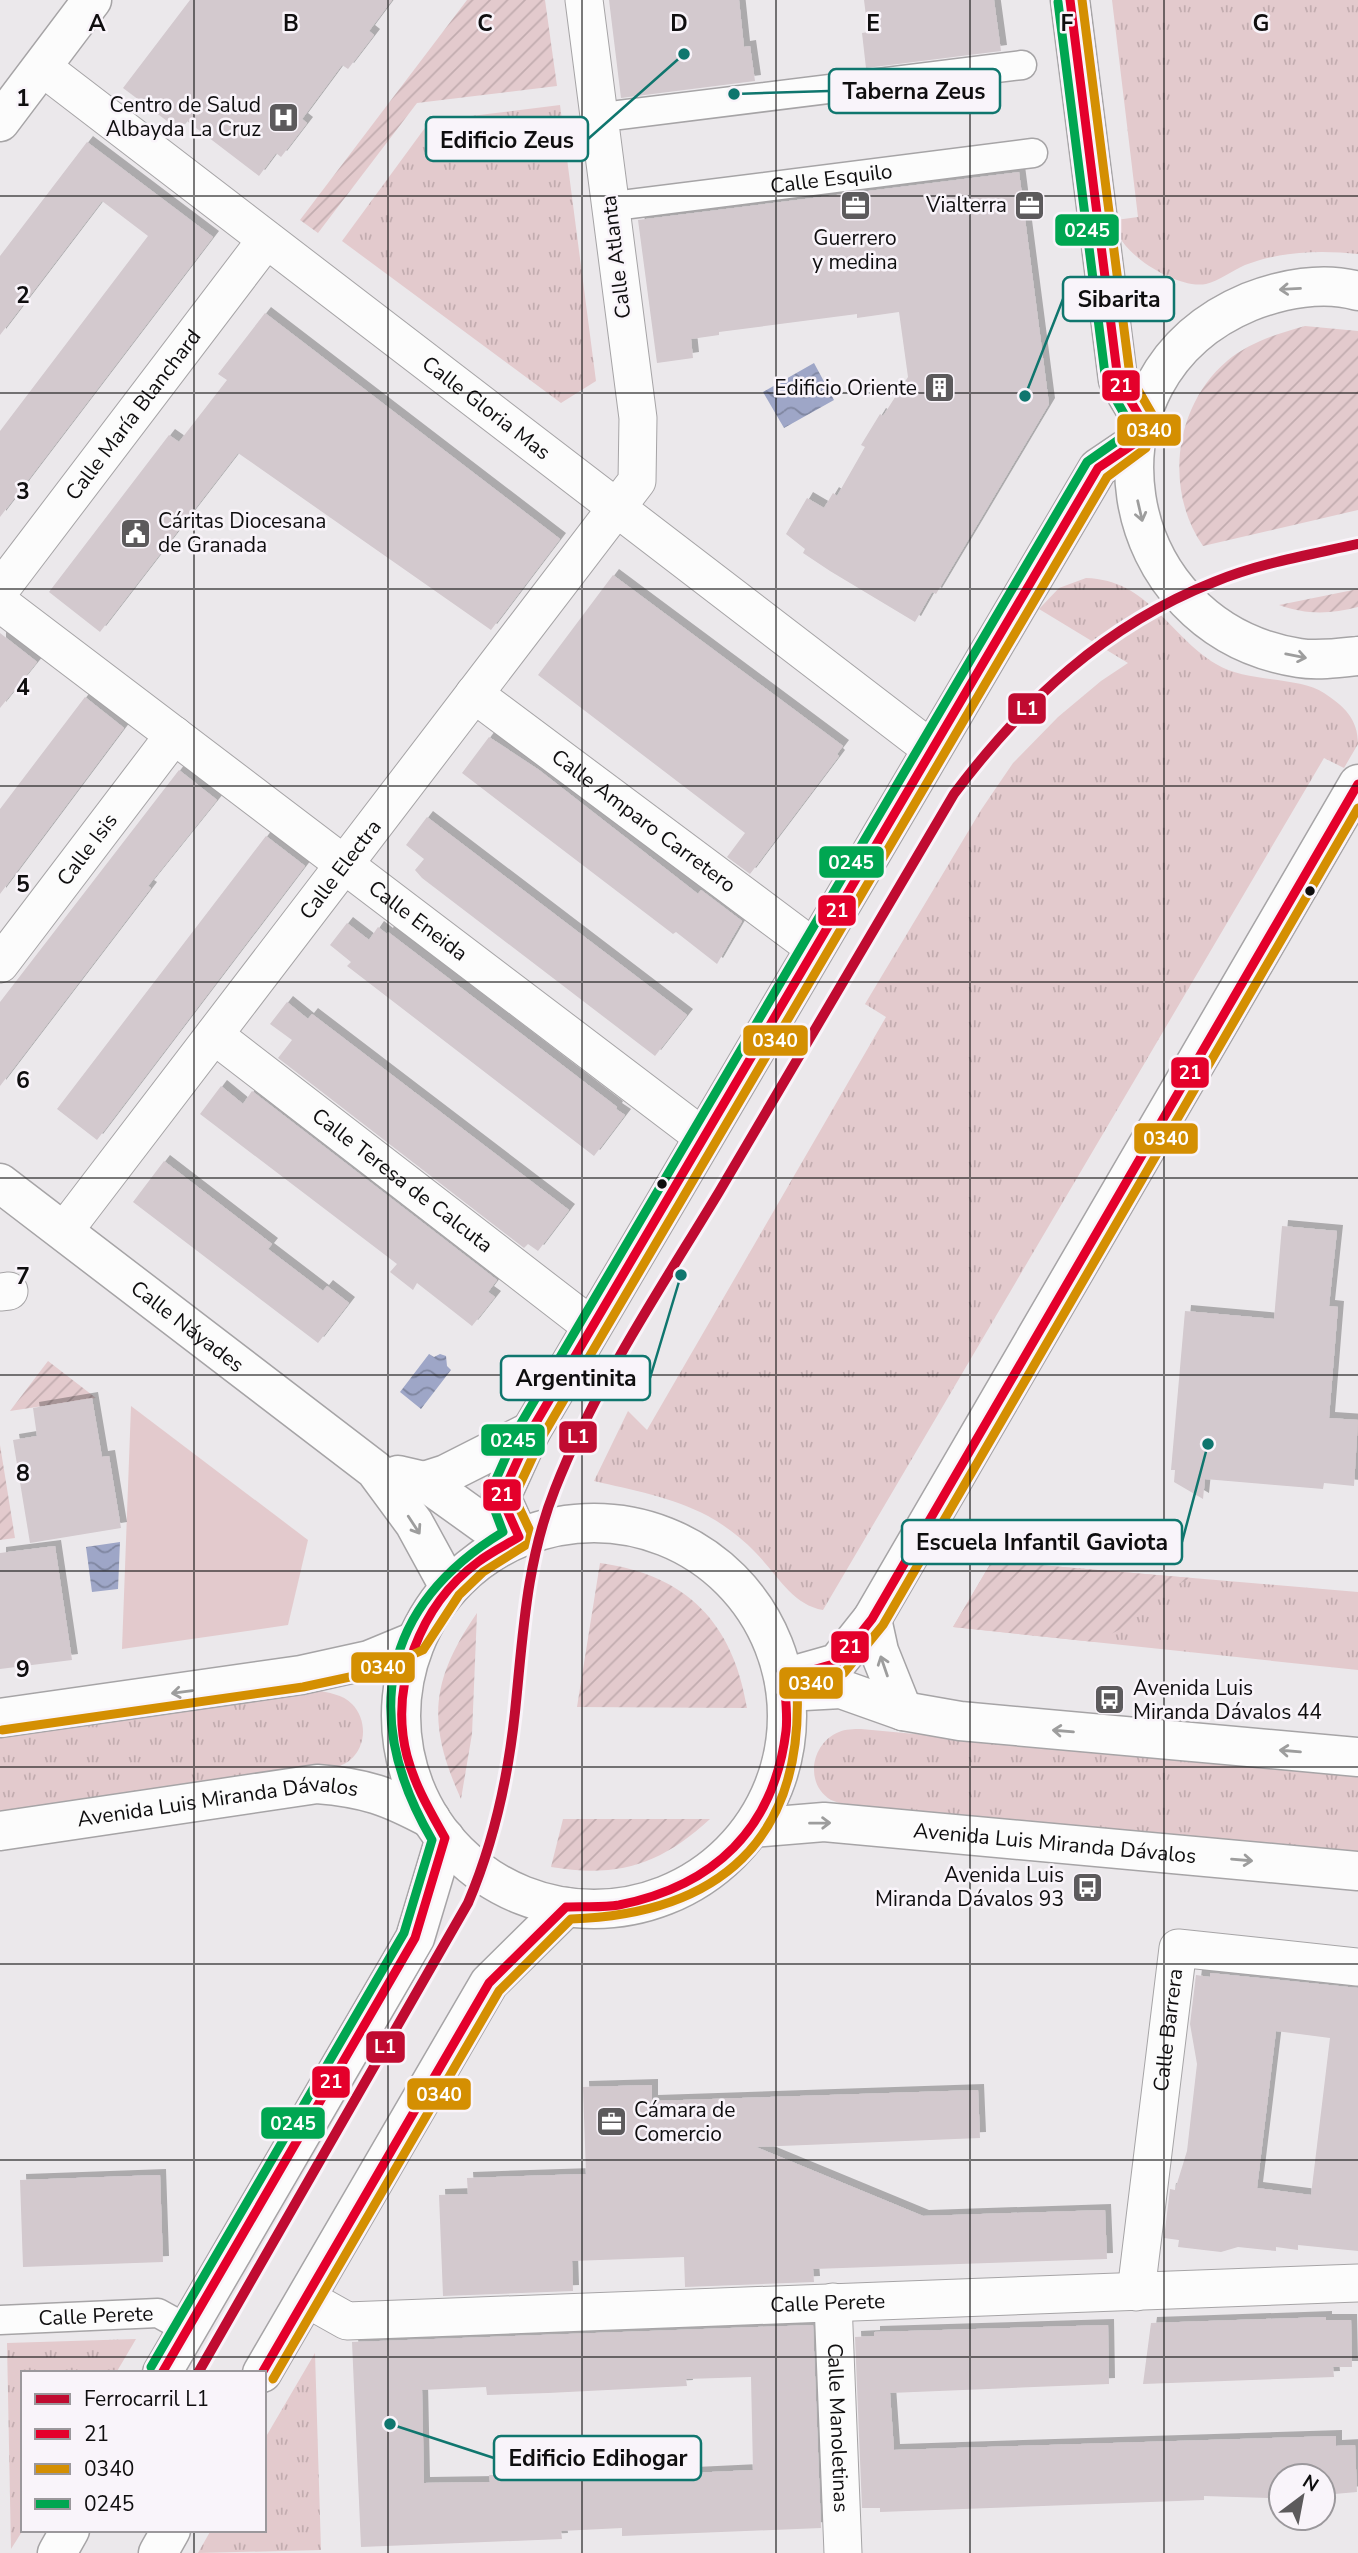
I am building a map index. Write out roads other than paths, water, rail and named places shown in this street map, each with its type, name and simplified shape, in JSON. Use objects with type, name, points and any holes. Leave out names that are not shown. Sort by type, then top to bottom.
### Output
[{"type":"main road","points":[[0,122],[92,0]]},
{"type":"main road","points":[[1070,0],[1118,380],[1137,430]]},
{"type":"main road","points":[[1358,291],[1344,287],[1279,290],[1218,315],[1170,359],[1137,430],[1133,467],[1139,513],[1155,556],[1180,594],[1198,612],[1245,642],[1300,658],[1358,656]]},
{"type":"main road","points":[[514,1540],[501,1497],[531,1431],[1098,468],[1137,430]]},
{"type":"main road","points":[[785,1685],[837,1663],[872,1619],[1358,784]]},
{"type":"main road","name":"Calle Náyades","points":[[0,1183],[375,1470],[414,1524],[449,1587]]},
{"type":"main road","points":[[424,1481],[446,1474],[531,1431]]},
{"type":"main road","name":"Calle Náyades","points":[[375,1470],[424,1481],[514,1540]]},
{"type":"main road","points":[[605,1522],[645,1529],[686,1546],[721,1570],[751,1602],[772,1639],[785,1685],[787,1737],[776,1783],[752,1828],[726,1858],[697,1880],[667,1895],[629,1906],[598,1909],[566,1907],[501,1885],[482,1872],[438,1829],[417,1793],[407,1764],[401,1727],[402,1687],[415,1642],[449,1587],[476,1562],[514,1540],[564,1524],[605,1522]]},
{"type":"main road","points":[[872,1619],[879,1651],[903,1712]]},
{"type":"main road","points":[[0,1718],[301,1675],[369,1660],[415,1642]]},
{"type":"main road","points":[[785,1685],[841,1689],[903,1712],[960,1721],[1358,1757]]},
{"type":"main road","name":"Avenida Luis Miranda Dávalos","points":[[0,1832],[317,1783],[362,1788],[393,1799],[438,1829]]},
{"type":"main road","name":"Avenida Luis Miranda Dávalos","points":[[752,1828],[824,1822],[1358,1871]]},
{"type":"main road","points":[[163,2371],[415,1938],[438,1829]]},
{"type":"main road","points":[[263,2371],[489,1983],[566,1907]]},
{"type":"main road","points":[[57,2553],[70,2532]]},
{"type":"main road","points":[[158,2553],[170,2532]]},
{"type":"street","name":"Calle Atlanta","points":[[584,0],[638,418],[637,481],[617,508]]},
{"type":"street","points":[[619,115],[1022,65]]},
{"type":"street","name":"Calle Gloria Mas","points":[[42,67],[931,749]]},
{"type":"street","name":"Calle Esquilo","points":[[630,204],[1033,153]]},
{"type":"street","name":"Calle María Blanchard","points":[[0,590],[267,240]]},
{"type":"street","name":"Calle Electra","points":[[64,1231],[617,508]]},
{"type":"street","name":"Calle Eneida","points":[[0,603],[703,1137]]},
{"type":"street","name":"Calle Amparo Carretero","points":[[474,694],[814,948]]},
{"type":"street","name":"Calle Isis","points":[[0,964],[174,735]]},
{"type":"street","name":"Calle Teresa de Calcuta","points":[[214,1035],[591,1326]]},
{"type":"street","name":"Calle Barrera","points":[[1136,2292],[1178,1948],[1358,1967]]},
{"type":"street","name":"Calle Perete","points":[[306,2298],[347,2321],[1358,2283]]},
{"type":"street","name":"Calle Manoletinas","points":[[833,2302],[843,2553]]},
{"type":"street","name":"Calle Perete","points":[[0,2320],[158,2313],[187,2329]]},
{"type":"water","points":[[814,363],[834,400],[784,428],[763,392]]},
{"type":"water","points":[[429,1354],[434,1357],[440,1354],[446,1356],[447,1366],[451,1370],[421,1409],[400,1392]]},
{"type":"water","points":[[120,1542],[118,1589],[92,1592],[86,1547]]},
{"type":"rail line","name":"L1","points":[[199,2371],[468,1903],[485,1857],[504,1785],[527,1599],[538,1544],[545,1516],[571,1450],[631,1337],[954,794],[1038,697],[1102,643],[1137,620],[1231,575],[1358,544]]},
{"type":"place","name":"Edificio Zeus","points":[[684,54]]},
{"type":"place","name":"Taberna Zeus","points":[[734,94]]},
{"type":"place","name":"Centro de Salud Albayda La Cruz","points":[[284,117]]},
{"type":"place","name":"Vialterra","points":[[1030,205]]},
{"type":"place","name":"Guerrero y medina","points":[[855,206]]},
{"type":"place","name":"Edificio Oriente","points":[[940,388]]},
{"type":"place","name":"Sibarita","points":[[1025,396]]},
{"type":"place","name":"Cáritas Diocesana de Granada","points":[[135,533]]},
{"type":"place","name":"Argentinita","points":[[681,1275]]},
{"type":"place","name":"Escuela Infantil Gaviota","points":[[1208,1444]]},
{"type":"place","name":"Avenida Luis Miranda Dávalos 44","points":[[1110,1700]]},
{"type":"place","name":"Avenida Luis Miranda Dávalos 93","points":[[1087,1887]]},
{"type":"place","name":"Cámara de Comercio","points":[[611,2122]]},
{"type":"place","name":"Edificio Edihogar","points":[[390,2424]]}]
